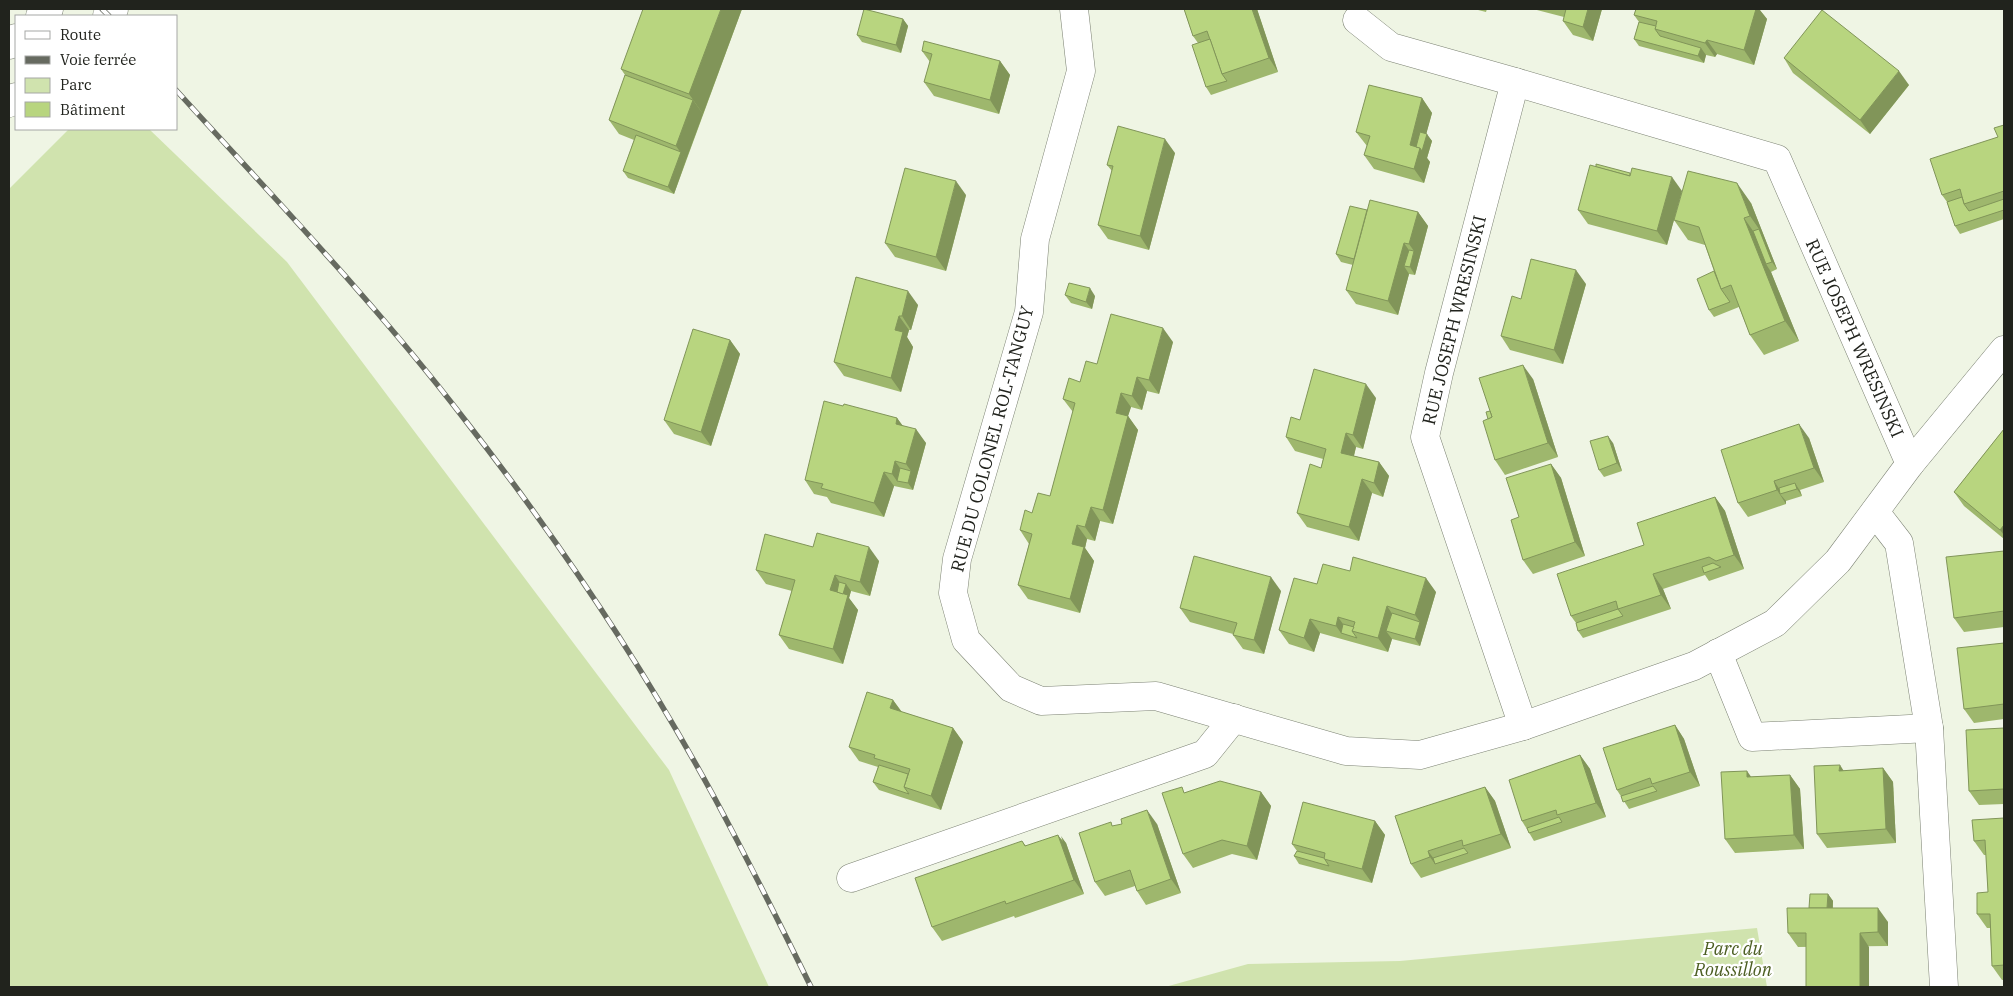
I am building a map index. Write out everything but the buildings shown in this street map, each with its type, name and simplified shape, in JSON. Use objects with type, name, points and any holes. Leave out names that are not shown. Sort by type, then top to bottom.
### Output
[{"type":"street","name":"RUE DU COLONEL ROL-TANGUY","points":[[1074,9],[1081,71],[1035,239],[1029,312],[957,559],[953,593],[966,640],[1011,688],[1041,701],[1156,696],[1346,750],[1420,755],[1523,726],[1694,666],[1775,623],[1838,561],[1910,464],[2004,350]]},
{"type":"street","name":"RUE JOSEPH WRESINSKI","points":[[1357,20],[1391,47],[1777,159],[1910,464]]},
{"type":"street","name":"RUE JOSEPH WRESINSKI","points":[[1516,82],[1439,373],[1425,437],[1523,726]]},
{"type":"street","points":[[1874,512],[1899,543],[1928,728],[1944,987]]},
{"type":"street","points":[[1718,653],[1752,737],[1928,728]]},
{"type":"street","points":[[851,878],[1205,754],[1234,718]]},
{"type":"green space","points":[[68,130],[150,130],[287,262],[669,770],[769,987],[9,987],[9,189]]},
{"type":"green space","name":"Parc du Roussillon","points":[[1757,928],[1767,987],[1165,987],[1248,964],[1400,961]]},
{"type":"railway","points":[[102,9],[108,15]]},
{"type":"railway","points":[[178,92],[324,252],[396,335],[465,420],[565,556],[657,697],[713,795],[811,987]]}]
